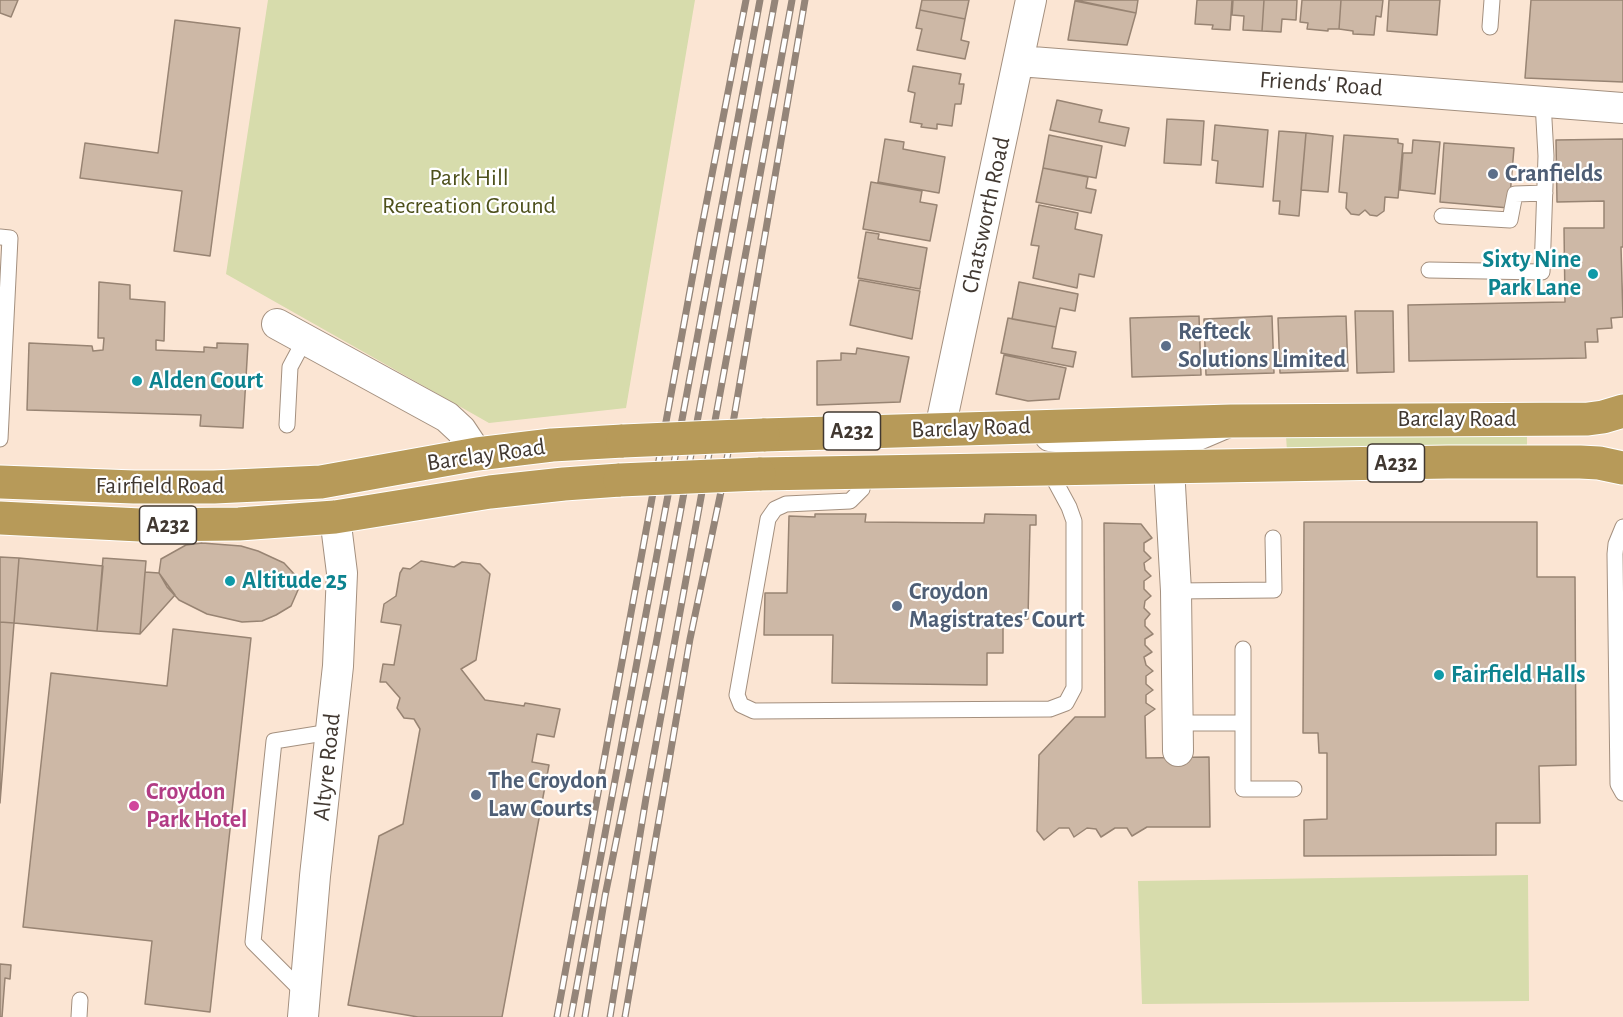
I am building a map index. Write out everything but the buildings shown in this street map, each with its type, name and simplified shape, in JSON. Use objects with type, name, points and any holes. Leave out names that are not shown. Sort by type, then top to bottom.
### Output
[{"type":"highway","name":"Barclay Road","points":[[321,482],[477,454],[552,445],[623,441],[985,427],[1231,421],[1588,419],[1623,411]]},
{"type":"highway","name":"Barclay Road","points":[[335,518],[437,499],[526,487],[759,474],[863,481],[1049,470],[1448,462],[1580,462],[1623,468]]},
{"type":"highway","name":"Fairfield Road","points":[[0,482],[134,487],[214,487],[321,482]]},
{"type":"highway","name":"Fairfield Road","points":[[0,518],[151,525],[239,524],[335,518]]},
{"type":"street","name":"Chatsworth Road","points":[[940,429],[1030,0]]},
{"type":"street","name":"Friends' Road","points":[[1019,61],[1623,108]]},
{"type":"street","points":[[277,324],[447,417],[461,430],[477,454]]},
{"type":"street","points":[[1177,737],[1176,591],[1169,468],[1171,454],[1179,443],[1231,421]]},
{"type":"street","points":[[985,427],[1152,449],[1165,457],[1169,468]]},
{"type":"street","name":"Altyre Road","points":[[304,1006],[338,666],[342,573],[335,518]]},
{"type":"lane","points":[[1490,27],[1492,0]]},
{"type":"lane","points":[[1429,270],[1542,272],[1545,193],[1543,102]]},
{"type":"lane","points":[[1442,216],[1510,220],[1515,194],[1545,193]]},
{"type":"lane","points":[[0,237],[10,237],[0,439]]},
{"type":"lane","points":[[286,425],[290,367],[305,339]]},
{"type":"lane","points":[[863,481],[850,501],[786,504],[775,509],[768,519],[737,694],[741,705],[754,711],[979,710],[1050,709],[1066,702],[1074,688],[1074,521],[1049,470]]},
{"type":"lane","points":[[1623,526],[1615,554],[1618,784],[1623,793]]},
{"type":"lane","points":[[1176,591],[1274,590],[1273,538]]},
{"type":"lane","points":[[1243,649],[1243,789],[1294,789]]},
{"type":"lane","points":[[1177,737],[1243,723]]},
{"type":"lane","points":[[304,1006],[253,942],[274,741],[330,732]]},
{"type":"lane","points":[[79,1017],[80,1000]]},
{"type":"green space","name":"Park Hill Recreation Ground","points":[[268,0],[695,0],[626,408],[489,423],[226,274]]},
{"type":"green space","points":[[1286,436],[1527,437],[1527,448],[1287,451]]},
{"type":"green space","points":[[1528,875],[1529,1001],[1142,1004],[1138,881]]},
{"type":"railway","points":[[557,1017],[700,236],[746,0]]},
{"type":"railway","points":[[571,1017],[760,0]]},
{"type":"railway","points":[[585,1017],[605,896],[656,644],[775,0]]},
{"type":"railway","points":[[610,1017],[646,798],[792,0]]},
{"type":"railway","points":[[625,1017],[690,639],[723,482],[805,0]]},
{"type":"place","name":"Cranfields","points":[[1493,174]]},
{"type":"place","name":"Sixty Nine Park Lane","points":[[1593,274]]},
{"type":"place","name":"Refteck Solutions Limited","points":[[1166,346]]},
{"type":"place","name":"Alden Court","points":[[137,381]]},
{"type":"place","name":"Altitude 25","points":[[230,581]]},
{"type":"place","name":"Croydon Magistrates' Court","points":[[897,606]]},
{"type":"place","name":"Fairfield Halls","points":[[1439,675]]},
{"type":"place","name":"The Croydon Law Courts","points":[[476,795]]},
{"type":"place","name":"Croydon Park Hotel","points":[[134,806]]}]
